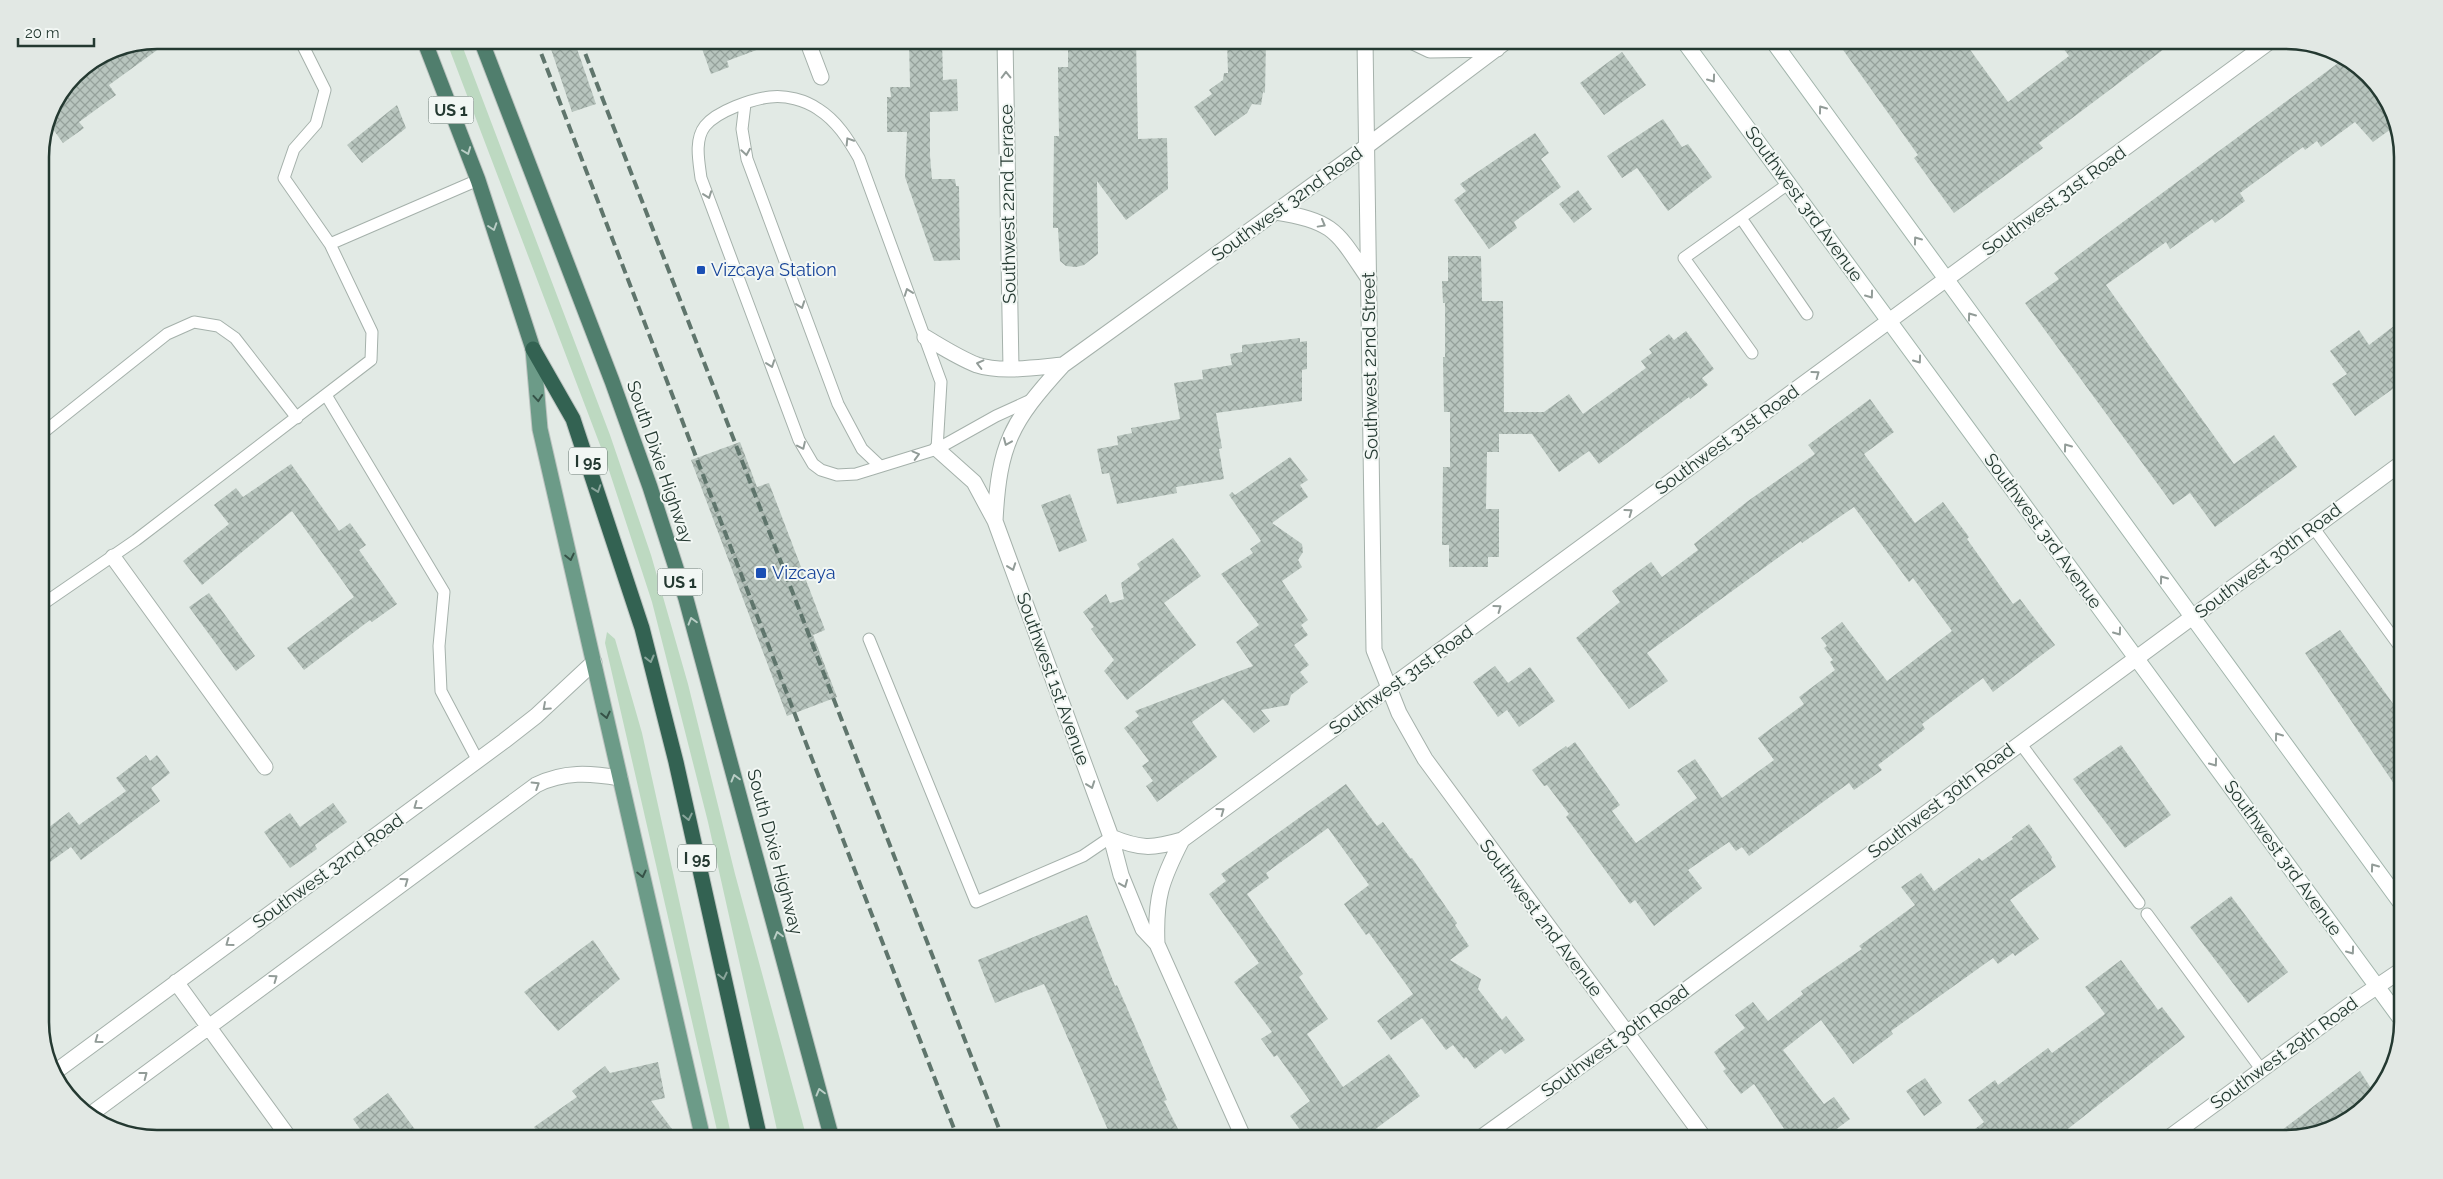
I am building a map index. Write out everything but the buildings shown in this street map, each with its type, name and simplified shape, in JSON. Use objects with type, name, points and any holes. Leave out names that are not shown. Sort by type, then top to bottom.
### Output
[{"type":"highway","name":"US 1","points":[[427,49],[478,180],[534,349]]},
{"type":"highway","name":"South Dixie Highway","points":[[484,49],[612,380],[650,487],[686,599],[830,1130]]},
{"type":"highway","name":"I 95","points":[[534,349],[573,419],[642,628],[676,762],[758,1130]]},
{"type":"main road","points":[[534,349],[540,429],[701,1130]]},
{"type":"street","points":[[810,49],[821,77]]},
{"type":"street","name":"Southwest 22nd Terrace","points":[[1005,49],[1011,368]]},
{"type":"street","name":"Southwest 22nd Street","points":[[1365,49],[1374,650],[1388,689]]},
{"type":"street","points":[[1428,49],[1442,49]]},
{"type":"street","name":"Southwest 32nd Road","points":[[1031,400],[1063,365],[1367,146],[1495,49]]},
{"type":"street","name":"Southwest 3rd Avenue","points":[[1690,49],[2394,1010]]},
{"type":"street","points":[[1779,49],[2394,894]]},
{"type":"street","name":"Southwest 31st Road","points":[[1182,840],[2260,49]]},
{"type":"street","points":[[1276,212],[1304,216],[1320,222],[1334,231],[1369,279]]},
{"type":"street","points":[[925,337],[953,354],[979,366],[1011,368],[1063,365]]},
{"type":"street","name":"Southwest 1st Avenue","points":[[995,521],[997,484],[1003,452],[1015,423],[1031,400]]},
{"type":"street","name":"Southwest 1st Avenue","points":[[937,450],[974,482],[995,521],[1111,837],[1121,875],[1143,929],[1157,944],[1240,1130]]},
{"type":"street","name":"Southwest 30th Road","points":[[1492,1130],[2020,742],[2138,659],[2312,527],[2394,468]]},
{"type":"street","points":[[113,557],[265,767]]},
{"type":"street","name":"Southwest 32nd Road","points":[[59,1068],[536,716],[594,662]]},
{"type":"street","name":"Southwest 2nd Avenue","points":[[1388,689],[1425,759],[1453,799],[1698,1130]]},
{"type":"street","points":[[95,1111],[536,784],[546,779],[576,773],[620,778]]},
{"type":"street","points":[[1111,837],[1133,846],[1150,848],[1182,840]]},
{"type":"street","name":"Southwest 1st Avenue","points":[[1157,944],[1156,911],[1161,887],[1182,840]]},
{"type":"street","name":"Southwest 29th Road","points":[[2179,1130],[2261,1069],[2394,975]]},
{"type":"street","points":[[176,982],[283,1130]]},
{"type":"lane","points":[[49,600],[113,557],[371,360],[372,332],[330,244],[284,178],[294,149],[316,124],[325,90],[304,49]]},
{"type":"lane","points":[[937,450],[941,382],[859,158],[846,135],[817,108],[788,98],[770,97],[722,112],[704,126],[697,151],[701,178],[796,432],[806,454],[821,470],[837,475],[856,474],[937,450],[996,416],[1031,400]]},
{"type":"lane","points":[[745,104],[742,129],[747,159],[834,395],[862,449],[880,466]]},
{"type":"lane","points":[[330,244],[478,180]]},
{"type":"lane","points":[[1752,352],[1684,258],[1788,184]]},
{"type":"lane","points":[[1741,218],[1807,314]]},
{"type":"lane","points":[[49,428],[167,334],[194,322],[218,326],[235,338],[297,418]]},
{"type":"lane","points":[[326,396],[444,592],[438,646],[441,691],[458,727],[478,760]]},
{"type":"lane","points":[[2312,527],[2394,639]]},
{"type":"lane","points":[[869,639],[976,902],[1083,856],[1111,837]]},
{"type":"lane","points":[[2020,742],[2139,903]]},
{"type":"lane","points":[[2148,914],[2261,1069]]},
{"type":"green space","points":[[449,49],[463,49],[610,435],[651,555],[688,684],[735,874],[805,1130],[777,1130],[708,822],[652,602],[605,458]]},
{"type":"green space","points":[[607,632],[615,639],[642,733],[730,1130],[717,1130],[605,643]]},
{"type":"railway","points":[[539,49],[955,1130]]},
{"type":"railway","points":[[583,49],[1000,1130]]},
{"type":"place","name":"Vizcaya Station","points":[[701,270]]},
{"type":"place","name":"Vizcaya","points":[[761,573]]}]
